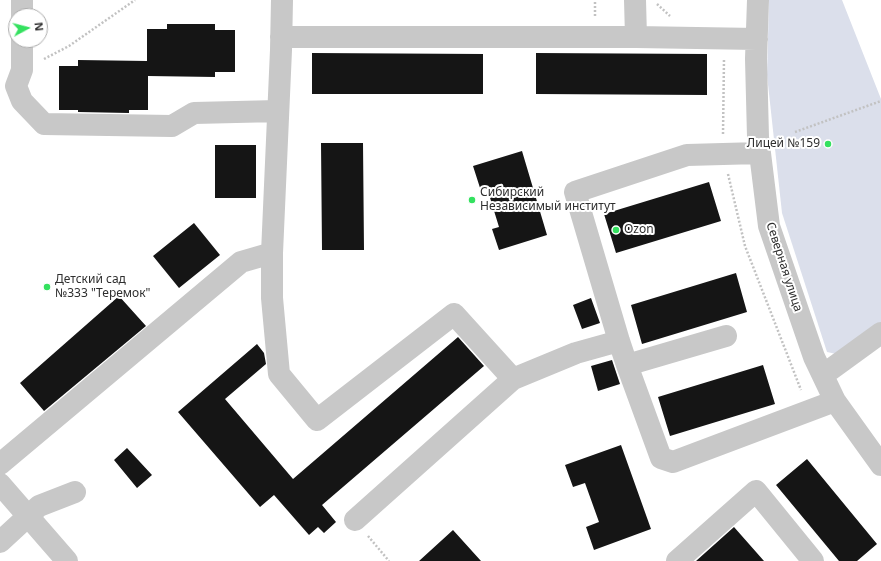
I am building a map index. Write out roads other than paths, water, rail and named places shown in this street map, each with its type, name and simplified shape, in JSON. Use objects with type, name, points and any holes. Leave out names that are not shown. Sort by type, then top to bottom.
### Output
[{"type":"street","points":[[282,0],[272,253],[272,298],[279,374],[317,420],[454,314],[513,379]]},
{"type":"street","points":[[635,0],[636,37]]},
{"type":"street","name":"Северная улица","points":[[758,0],[756,67],[759,153],[769,226],[814,357],[835,401],[881,465]]},
{"type":"street","points":[[281,37],[636,37],[757,39]]},
{"type":"street","points":[[20,48],[13,81],[22,101],[44,124],[172,126],[194,113],[278,111]]},
{"type":"street","points":[[759,153],[687,155],[575,192],[619,341],[661,458],[673,462],[835,401]]},
{"type":"street","points":[[0,464],[241,262],[272,253]]},
{"type":"street","points":[[823,375],[881,333]]},
{"type":"street","points":[[627,365],[726,336]]},
{"type":"street","points":[[355,520],[513,379],[576,353],[619,341]]},
{"type":"street","points":[[0,484],[67,561]]},
{"type":"street","points":[[0,542],[39,506],[75,492]]},
{"type":"street","points":[[677,561],[756,492],[813,561]]},
{"type":"place","name":"Лицей №159","points":[[828,144]]},
{"type":"place","name":"Сибирский Независимый институт","points":[[472,200]]},
{"type":"place","name":"Ozon","points":[[616,230]]},
{"type":"place","name":"Детский сад №333 \"Теремок\"","points":[[47,287]]}]
